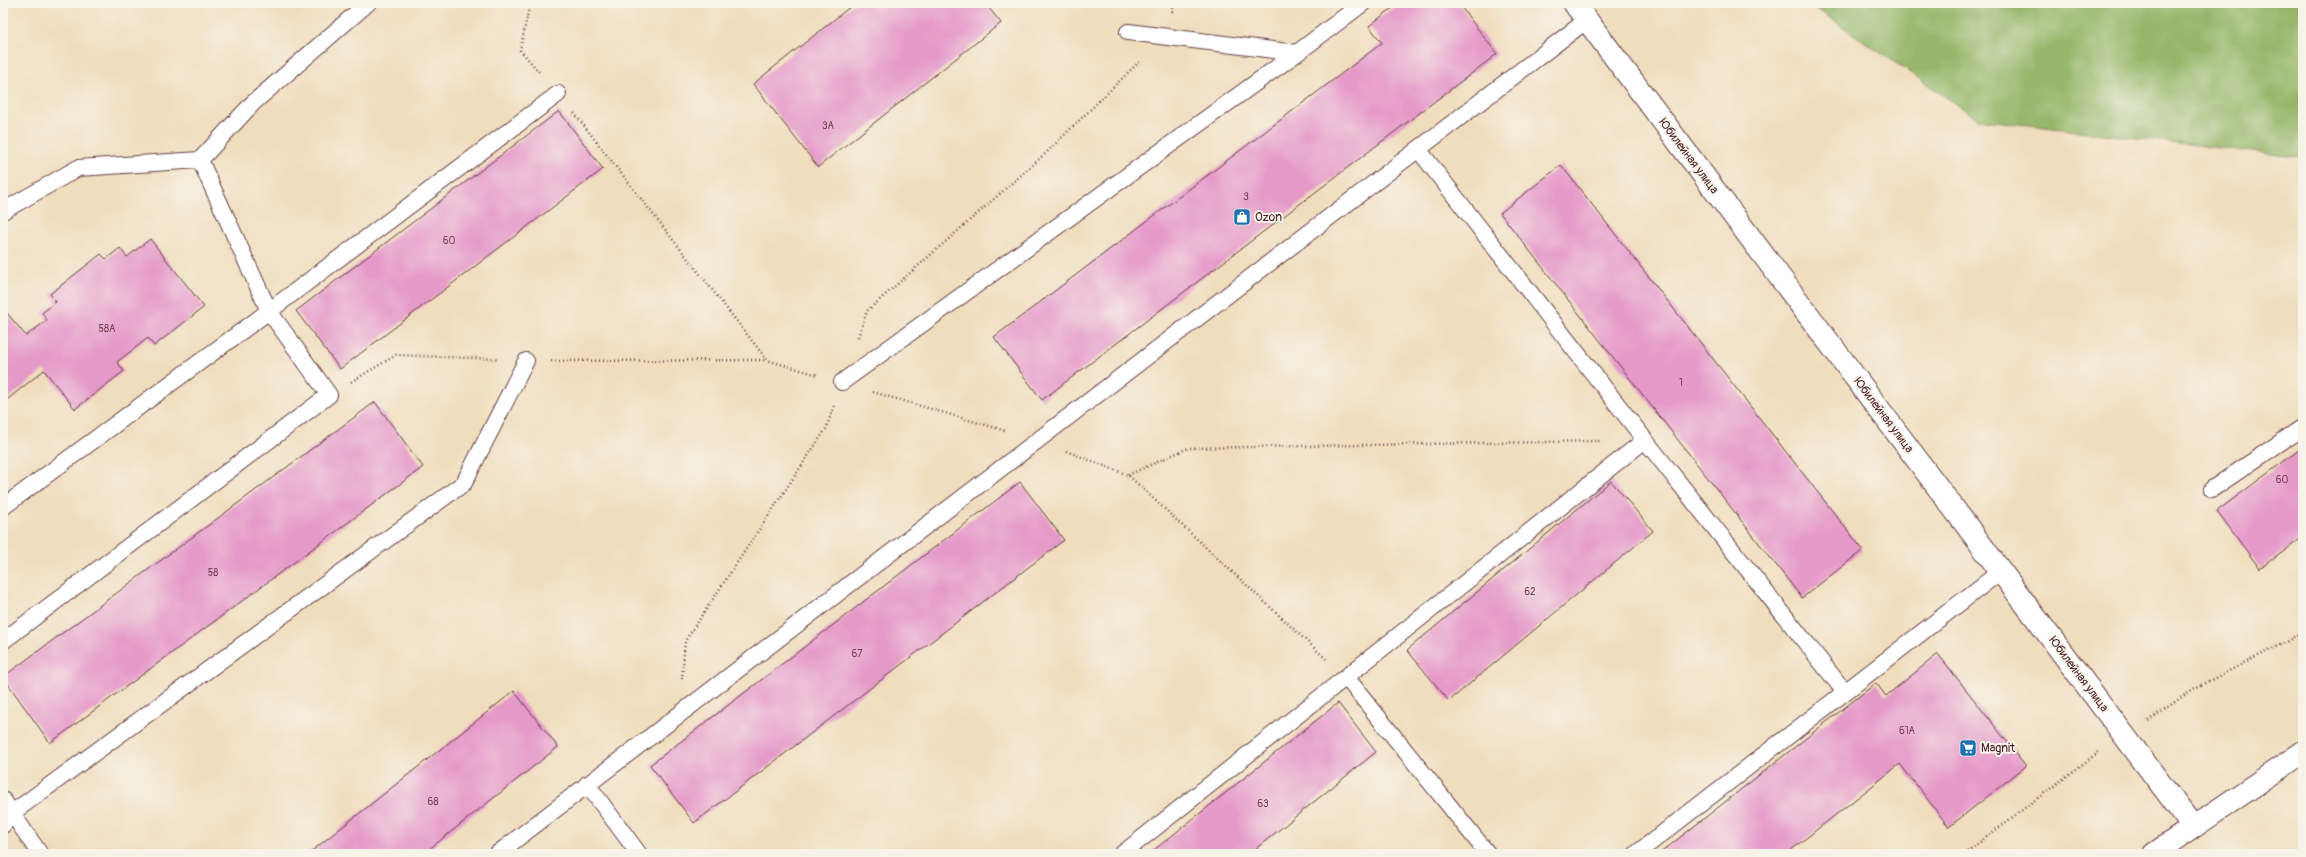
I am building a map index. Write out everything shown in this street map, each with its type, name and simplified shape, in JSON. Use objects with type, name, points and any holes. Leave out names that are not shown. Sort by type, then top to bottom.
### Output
[{"type":"main road","name":"Юбилейная улица","points":[[1580,11],[2193,826]]},
{"type":"main road","points":[[2154,854],[2303,752]]},
{"type":"lane","points":[[3,211],[78,168],[200,160],[253,102],[368,3]]},
{"type":"lane","points":[[842,382],[1297,53],[1363,3]]},
{"type":"lane","points":[[497,854],[1418,149],[1580,11]]},
{"type":"lane","points":[[1128,32],[1297,53]]},
{"type":"lane","points":[[3,507],[269,311],[558,94]]},
{"type":"lane","points":[[1418,149],[1644,440],[1845,692]]},
{"type":"lane","points":[[3,641],[329,395],[269,311],[200,160]]},
{"type":"lane","points":[[8,819],[464,483],[526,360]]},
{"type":"lane","points":[[2212,489],[2303,427]]},
{"type":"lane","points":[[1122,854],[1644,440]]},
{"type":"lane","points":[[1636,854],[2001,571]]},
{"type":"lane","points":[[1346,677],[1488,854]]},
{"type":"lane","points":[[587,784],[639,854]]},
{"type":"lane","points":[[3,800],[8,819],[40,854]]},
{"type":"path","points":[[530,3],[520,50],[558,94],[767,360],[1037,440],[1128,475],[1346,677]]},
{"type":"path","points":[[1128,475],[1188,448],[1644,440]]},
{"type":"green space","points":[[1808,3],[2303,3],[2303,158],[1978,119]]},
{"type":"building","points":[[855,3],[985,3],[1001,23],[818,167],[753,84]]},
{"type":"building","points":[[1399,3],[1458,3],[1497,54],[1042,400],[994,337],[1382,43],[1369,26]]},
{"type":"building","points":[[559,111],[603,169],[340,369],[296,311]]},
{"type":"building","points":[[1561,165],[1863,550],[1802,598],[1500,213]]},
{"type":"building","points":[[150,239],[204,307],[154,346],[148,338],[117,362],[124,371],[75,409],[44,370],[3,403],[3,308],[26,336],[47,320],[42,313],[56,302],[50,294],[101,254],[106,259],[120,248],[127,257]]},
{"type":"building","points":[[375,402],[423,467],[50,743],[3,677]]},
{"type":"building","points":[[2303,447],[2303,537],[2260,569],[2217,511]]},
{"type":"building","points":[[1611,481],[1653,531],[1449,701],[1407,650]]},
{"type":"building","points":[[1020,482],[1064,540],[694,823],[650,765]]},
{"type":"building","points":[[1938,654],[2026,766],[1949,827],[1900,764],[1786,854],[1659,854],[1876,683],[1886,696]]},
{"type":"building","points":[[514,691],[558,747],[423,854],[308,854]]},
{"type":"building","points":[[1338,703],[1376,752],[1249,854],[1149,854]]},
{"type":"place","name":"Ozon","points":[[1242,217]]},
{"type":"place","name":"Magnit","points":[[1968,748]]}]
